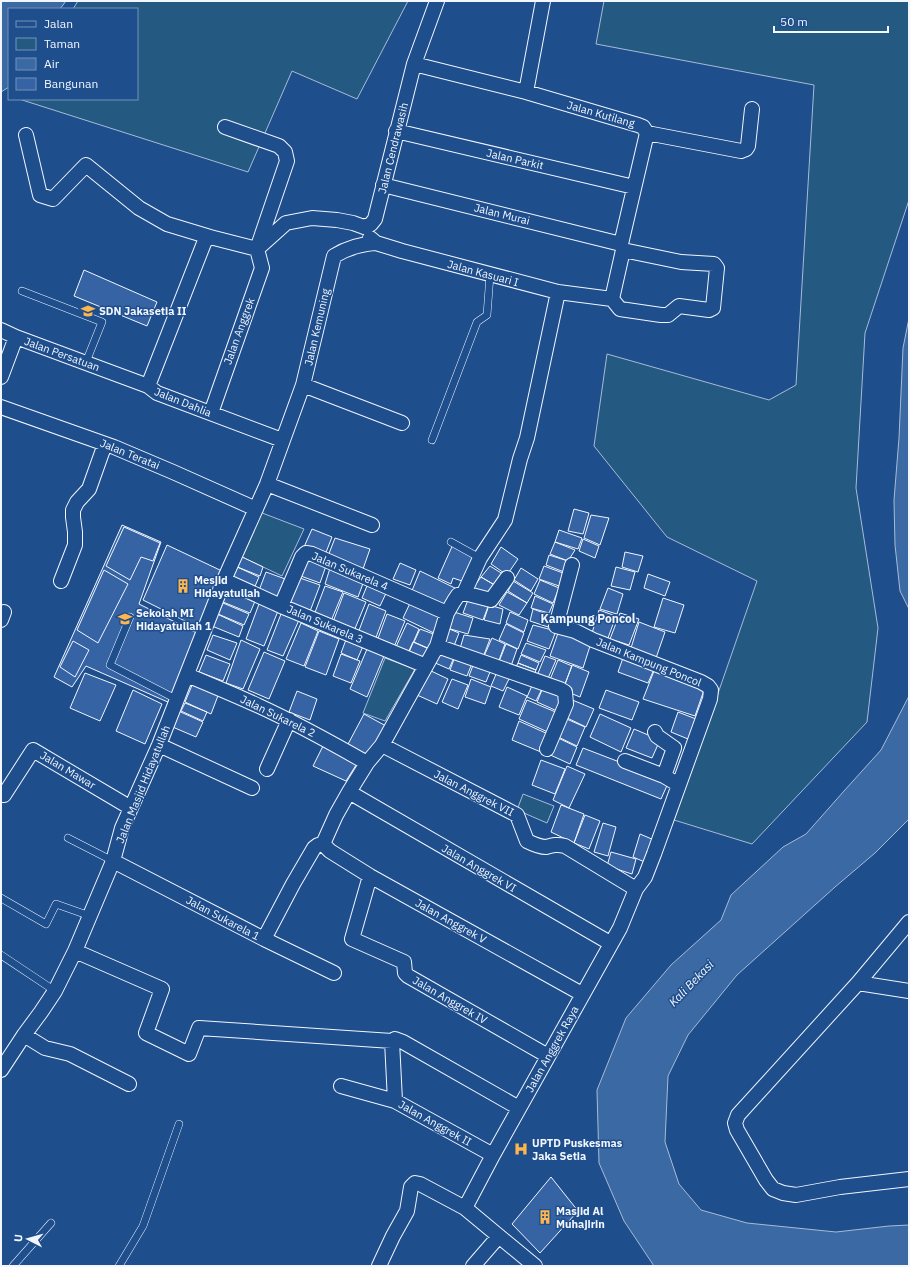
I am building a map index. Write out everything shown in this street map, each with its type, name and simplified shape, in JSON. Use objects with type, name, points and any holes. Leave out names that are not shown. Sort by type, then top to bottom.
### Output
[{"type":"street","name":"Jalan Cendrawasih","points":[[364,227],[371,224],[375,219],[414,64],[437,1]]},
{"type":"street","points":[[526,92],[543,1]]},
{"type":"street","name":"Jalan Kutilang","points":[[414,64],[526,92],[638,124],[643,127],[647,133],[741,151],[746,149],[748,146],[752,109]]},
{"type":"street","points":[[225,126],[279,146],[285,152],[287,161],[257,249]]},
{"type":"street","name":"Jalan Parkit","points":[[396,131],[634,187]]},
{"type":"street","points":[[612,299],[634,187],[647,133]]},
{"type":"street","points":[[26,135],[40,195],[53,199],[86,165],[139,208],[167,224],[257,249]]},
{"type":"street","name":"Jalan Murai","points":[[383,185],[681,262],[714,264],[717,268],[713,308],[709,310],[679,306],[673,312],[661,315],[620,309],[612,299]]},
{"type":"street","points":[[257,249],[286,223],[312,218],[337,220],[364,227],[369,237],[376,243]]},
{"type":"street","name":"Jalan Dahlia","points":[[210,237],[204,242],[148,386],[157,393],[282,440]]},
{"type":"street","name":"Jalan Kasuari I","points":[[376,243],[490,275],[558,292],[612,299]]},
{"type":"street","name":"Jalan Kemuning","points":[[267,484],[303,384],[334,256],[344,250],[365,244],[376,243]]},
{"type":"street","name":"Jalan Anggrek","points":[[210,413],[262,268],[257,249]]},
{"type":"street","points":[[464,593],[480,558],[505,520],[520,459],[527,438],[558,292]]},
{"type":"street","points":[[1,330],[16,337]]},
{"type":"street","name":"Jalan Persatuan","points":[[1,377],[16,337],[148,386]]},
{"type":"street","points":[[303,384],[402,423]]},
{"type":"street","name":"Jalan Teratai","points":[[1,407],[104,444],[173,472],[256,509]]},
{"type":"street","points":[[61,581],[75,545],[73,510],[76,502],[89,489],[104,444]]},
{"type":"street","points":[[267,484],[372,525]]},
{"type":"street","name":"Jalan Masjid Hidayatullah","points":[[3,1063],[41,1012],[76,951],[113,861],[122,828],[158,745],[224,580],[267,484]]},
{"type":"street","name":"Jalan Sukarela 4","points":[[281,606],[302,557],[306,553],[312,554],[448,613]]},
{"type":"street","name":"Jalan Kampung Poncol","points":[[572,565],[556,626],[575,632],[701,682],[708,686],[711,690],[710,699],[654,854],[644,877],[636,889]]},
{"type":"street","points":[[264,939],[314,848],[318,845],[324,844],[336,815],[349,792],[367,763],[382,745],[437,646],[448,613],[458,595],[464,593],[491,600],[507,578]]},
{"type":"street","name":"Jalan Sukarela 3","points":[[224,580],[281,606],[426,666]]},
{"type":"street","points":[[437,646],[565,692],[566,704],[547,749]]},
{"type":"street","name":"Jalan Sukarela 2","points":[[186,675],[289,720],[367,763]]},
{"type":"street","points":[[267,769],[289,720]]},
{"type":"street","points":[[655,732],[657,736],[674,748],[691,752]]},
{"type":"street","points":[[158,745],[252,788]]},
{"type":"street","name":"Jalan Anggrek VII","points":[[382,745],[517,815],[527,841],[534,845],[545,847],[557,844],[565,846],[636,889]]},
{"type":"street","points":[[664,776],[674,748]]},
{"type":"street","name":"Jalan Mawar","points":[[2,797],[32,750],[131,808]]},
{"type":"street","points":[[625,761],[664,776],[679,785]]},
{"type":"street","name":"Jalan Anggrek VI","points":[[349,792],[610,943]]},
{"type":"street","name":"Jalan Anggrek V","points":[[324,844],[330,851],[370,876],[582,994]]},
{"type":"street","name":"Jalan Sukarela 1","points":[[113,861],[264,939],[334,973]]},
{"type":"street","name":"Jalan Anggrek IV","points":[[370,876],[352,939],[404,962],[405,973],[408,976],[548,1056]]},
{"type":"street","name":"Jalan Anggrek Raya","points":[[465,1208],[492,1155],[610,943],[620,928],[636,889]]},
{"type":"street","points":[[909,922],[858,983],[736,1119],[736,1126],[766,1180],[773,1189],[783,1193],[796,1195],[840,1187],[909,1179]]},
{"type":"street","points":[[76,951],[162,989],[146,1033],[189,1054],[199,1028],[395,1041],[519,1108]]},
{"type":"street","points":[[858,983],[909,991]]},
{"type":"street","points":[[24,1034],[44,1048],[70,1054],[129,1084]]},
{"type":"street","name":"Jalan Anggrek II","points":[[395,1041],[395,1101],[492,1155]]},
{"type":"street","points":[[341,1086],[395,1101]]},
{"type":"street","points":[[378,1266],[407,1211],[410,1187],[416,1183],[465,1208],[535,1266]]},
{"type":"street","points":[[473,1266],[499,1236]]},
{"type":"lane","points":[[432,440],[477,322],[487,316],[490,275]]},
{"type":"lane","points":[[22,291],[102,322],[86,362]]},
{"type":"lane","points":[[451,542],[480,558]]},
{"type":"lane","points":[[130,617],[110,665],[176,700]]},
{"type":"lane","points":[[68,838],[113,861]]},
{"type":"lane","points":[[1,898],[46,924],[56,904],[90,916]]},
{"type":"lane","points":[[1,954],[54,991]]},
{"type":"lane","points":[[119,1266],[143,1226],[179,1124]]},
{"type":"lane","points":[[14,1266],[51,1223]]},
{"type":"green space","points":[[78,1],[408,1],[357,99],[292,71],[248,172],[22,100],[138,100],[138,8],[74,8]]},
{"type":"green space","points":[[604,1],[909,1],[909,200],[865,333],[856,488],[878,628],[867,722],[752,844],[674,820],[757,581],[667,537],[594,446],[607,354],[769,400],[796,385],[814,85],[596,44]]},
{"type":"green space","points":[[257,511],[304,529],[282,576],[238,555]]},
{"type":"green space","points":[[385,658],[415,669],[385,721],[363,713]]},
{"type":"green space","points":[[523,794],[554,806],[547,823],[517,810]]},
{"type":"water","points":[[1,1],[66,1],[61,8],[8,8],[8,88],[1,92]]},
{"type":"water","points":[[909,318],[909,609],[900,591],[895,545],[894,500],[899,438],[903,348]]},
{"type":"water","name":"Kali Bekasi","points":[[909,696],[909,819],[875,853],[737,975],[688,1035],[668,1076],[665,1142],[679,1184],[701,1210],[747,1223],[836,1232],[909,1225],[909,1266],[654,1266],[624,1221],[599,1163],[597,1090],[626,1018],[671,965],[721,920],[731,895],[783,847],[806,834],[881,750]]},
{"type":"building","points":[[84,270],[157,302],[147,326],[74,296]]},
{"type":"building","points":[[574,509],[589,513],[583,534],[568,531]]},
{"type":"building","points":[[591,515],[609,518],[600,545],[584,538]]},
{"type":"building","name":"Sekolah MI Hidayatullah 1","points":[[122,525],[161,542],[139,604],[199,634],[170,703],[86,666],[72,687],[54,677]]},
{"type":"building","points":[[124,527],[160,543],[153,561],[141,557],[130,580],[106,566]]},
{"type":"building","points":[[312,529],[332,537],[325,555],[304,547]]},
{"type":"building","points":[[559,530],[582,538],[578,549],[555,542]]},
{"type":"building","points":[[335,538],[370,549],[363,569],[328,556]]},
{"type":"building","points":[[583,539],[599,546],[595,558],[579,551]]},
{"type":"building","points":[[454,542],[476,557],[465,582],[453,578],[451,584],[438,578]]},
{"type":"building","points":[[555,542],[575,550],[568,561],[550,554]]},
{"type":"building","name":"Mesjid Hidayatullah","points":[[167,545],[222,571],[199,628],[143,600]]},
{"type":"building","points":[[501,547],[518,559],[507,575],[491,564]]},
{"type":"building","points":[[625,552],[643,556],[638,572],[622,567]]},
{"type":"building","points":[[307,555],[327,563],[320,583],[298,575]]},
{"type":"building","points":[[549,555],[568,561],[564,572],[546,565]]},
{"type":"building","points":[[240,556],[263,567],[260,576],[235,566]]},
{"type":"building","points":[[400,563],[416,570],[410,585],[393,579]]},
{"type":"building","points":[[331,565],[365,578],[358,597],[325,584]]},
{"type":"building","points":[[235,566],[259,577],[253,591],[229,580]]},
{"type":"building","points":[[490,566],[506,576],[498,587],[481,577]]},
{"type":"building","points":[[544,566],[563,573],[559,586],[539,579]]},
{"type":"building","points":[[616,567],[635,572],[630,590],[611,586]]},
{"type":"building","points":[[521,568],[538,579],[531,591],[514,580]]},
{"type":"building","points":[[104,570],[128,584],[98,643],[77,630]]},
{"type":"building","points":[[420,571],[457,589],[446,609],[411,593]]},
{"type":"building","points":[[266,572],[288,580],[280,602],[258,593]]},
{"type":"building","points":[[648,574],[670,582],[665,596],[644,588]]},
{"type":"building","points":[[297,577],[320,585],[309,614],[287,605]]},
{"type":"building","points":[[481,577],[498,587],[488,597],[473,588]]},
{"type":"building","points":[[540,580],[559,588],[553,603],[534,594]]},
{"type":"building","points":[[369,581],[388,589],[380,606],[362,598]]},
{"type":"building","points":[[513,581],[533,593],[527,603],[508,591]]},
{"type":"building","points":[[229,586],[256,599],[250,613],[223,602]]},
{"type":"building","points":[[325,586],[343,592],[331,621],[314,615]]},
{"type":"building","points":[[608,588],[623,594],[617,614],[600,609]]},
{"type":"building","points":[[507,592],[527,603],[519,615],[499,605]]},
{"type":"building","points":[[344,593],[366,602],[354,631],[333,622]]},
{"type":"building","points":[[535,596],[553,604],[549,613],[531,608]]},
{"type":"building","points":[[469,597],[489,604],[483,620],[463,613]]},
{"type":"building","points":[[663,598],[684,605],[675,633],[654,627]]},
{"type":"building","points":[[412,599],[444,614],[436,634],[403,618]]},
{"type":"building","points":[[223,603],[249,614],[244,625],[218,614]]},
{"type":"building","points":[[259,604],[278,611],[264,646],[246,639]]},
{"type":"building","points":[[369,604],[386,611],[375,640],[358,633]]},
{"type":"building","points":[[489,605],[503,609],[500,624],[484,620]]},
{"type":"building","points":[[533,609],[552,616],[548,627],[530,621]]},
{"type":"building","points":[[599,610],[616,616],[608,638],[592,633]]},
{"type":"building","points":[[454,612],[473,618],[468,634],[447,628]]},
{"type":"building","points":[[510,612],[528,620],[524,632],[506,623]]},
{"type":"building","points":[[620,613],[639,619],[629,645],[610,639]]},
{"type":"building","points":[[217,614],[243,626],[239,637],[212,626]]},
{"type":"building","points":[[281,614],[299,620],[283,656],[267,650]]},
{"type":"building","points":[[387,614],[405,621],[394,647],[377,641]]},
{"type":"building","points":[[639,622],[665,632],[656,658],[631,648]]},
{"type":"building","points":[[301,623],[318,631],[304,666],[286,659]]},
{"type":"building","points":[[407,623],[419,629],[407,657],[394,651]]},
{"type":"building","points":[[506,624],[524,633],[518,649],[499,640]]},
{"type":"building","points":[[533,625],[556,631],[549,649],[527,641]]},
{"type":"building","points":[[447,628],[459,633],[452,651],[440,647]]},
{"type":"building","points":[[420,629],[436,635],[430,649],[414,642]]},
{"type":"building","points":[[319,631],[339,639],[326,675],[305,667]]},
{"type":"building","points":[[558,633],[591,643],[583,668],[550,656]]},
{"type":"building","points":[[213,635],[237,643],[230,660],[207,650]]},
{"type":"building","points":[[464,635],[490,639],[482,660],[459,652]]},
{"type":"building","points":[[347,637],[364,644],[357,660],[341,653]]},
{"type":"building","points":[[492,638],[505,644],[498,663],[484,656]]},
{"type":"building","points":[[241,640],[260,649],[243,689],[226,683]]},
{"type":"building","points":[[73,641],[89,650],[75,677],[60,667]]},
{"type":"building","points":[[413,642],[429,649],[423,662],[407,655]]},
{"type":"building","points":[[526,643],[546,650],[540,662],[521,654]]},
{"type":"building","points":[[506,644],[517,649],[510,669],[498,664]]},
{"type":"building","points":[[439,647],[456,653],[449,669],[433,662]]},
{"type":"building","points":[[367,649],[384,656],[367,697],[350,689]]},
{"type":"building","points":[[264,652],[285,661],[269,699],[248,690]]},
{"type":"building","points":[[341,654],[360,661],[351,683],[333,676]]},
{"type":"building","points":[[456,654],[473,661],[467,676],[450,670]]},
{"type":"building","points":[[206,655],[230,664],[223,681],[199,672]]},
{"type":"building","points":[[521,655],[539,663],[536,670],[518,663]]},
{"type":"building","points":[[624,655],[656,665],[648,683],[618,672]]},
{"type":"building","points":[[545,656],[556,660],[546,683],[536,678]]},
{"type":"building","points":[[475,660],[492,667],[486,682],[469,676]]},
{"type":"building","points":[[558,660],[572,666],[563,689],[549,682]]},
{"type":"building","points":[[518,663],[536,670],[533,678],[514,671]]},
{"type":"building","points":[[572,665],[589,672],[580,697],[563,690]]},
{"type":"building","points":[[656,666],[705,687],[695,716],[643,699]]},
{"type":"building","points":[[429,670],[448,679],[437,704],[417,695]]},
{"type":"building","points":[[497,672],[510,677],[503,691],[491,686]]},
{"type":"building","points":[[85,673],[116,685],[100,721],[70,708]]},
{"type":"building","points":[[452,679],[468,685],[458,709],[442,702]]},
{"type":"building","points":[[471,679],[491,687],[485,704],[465,697]]},
{"type":"building","points":[[534,681],[544,685],[536,701],[527,697]]},
{"type":"building","points":[[193,683],[219,693],[211,714],[185,702]]},
{"type":"building","points":[[544,685],[564,694],[557,711],[537,702]]},
{"type":"building","points":[[507,687],[527,696],[519,715],[499,707]]},
{"type":"building","points":[[133,690],[162,704],[145,744],[116,731]]},
{"type":"building","points":[[606,690],[639,702],[632,720],[599,708]]},
{"type":"building","points":[[297,691],[317,699],[310,720],[289,712]]},
{"type":"building","points":[[570,699],[594,709],[586,727],[563,716]]},
{"type":"building","points":[[527,700],[558,713],[550,733],[519,719]]},
{"type":"building","points":[[185,703],[207,712],[203,721],[181,711]]},
{"type":"building","points":[[174,709],[203,722],[196,737],[168,725]]},
{"type":"building","points":[[678,712],[696,719],[688,739],[671,732]]},
{"type":"building","points":[[364,714],[386,726],[367,755],[347,746]]},
{"type":"building","points":[[600,714],[631,728],[621,752],[590,737]]},
{"type":"building","points":[[562,717],[585,727],[577,746],[554,735]]},
{"type":"building","points":[[519,721],[548,734],[541,752],[512,740]]},
{"type":"building","points":[[634,729],[660,740],[652,758],[626,748]]},
{"type":"building","points":[[554,736],[577,747],[570,764],[546,753]]},
{"type":"building","points":[[324,744],[358,762],[346,781],[313,766]]},
{"type":"building","points":[[583,748],[669,781],[661,799],[576,765]]},
{"type":"building","points":[[541,760],[565,769],[555,794],[532,785]]},
{"type":"building","points":[[567,766],[585,774],[569,808],[553,800]]},
{"type":"building","points":[[561,805],[584,814],[574,843],[551,832]]},
{"type":"building","points":[[585,815],[600,821],[589,849],[574,843]]},
{"type":"building","points":[[603,823],[616,827],[608,856],[594,852]]},
{"type":"building","points":[[640,834],[654,840],[647,863],[633,857]]},
{"type":"building","points":[[611,852],[636,859],[632,874],[607,866]]},
{"type":"building","name":"Masjid Al Muhajirin","points":[[551,1177],[578,1211],[540,1253],[512,1224]]},
{"type":"place","name":"SDN Jakasetia II","points":[[88,311]]},
{"type":"place","name":"Mesjid Hidayatullah","points":[[183,586]]},
{"type":"place","name":"Sekolah MI Hidayatullah 1","points":[[125,619]]},
{"type":"place","name":"UPTD Puskesmas Jaka Setia","points":[[521,1149]]},
{"type":"place","name":"Masjid Al Muhajirin","points":[[545,1217]]},
{"type":"district","name":"Kampung Poncol","points":[[588,618]]}]
